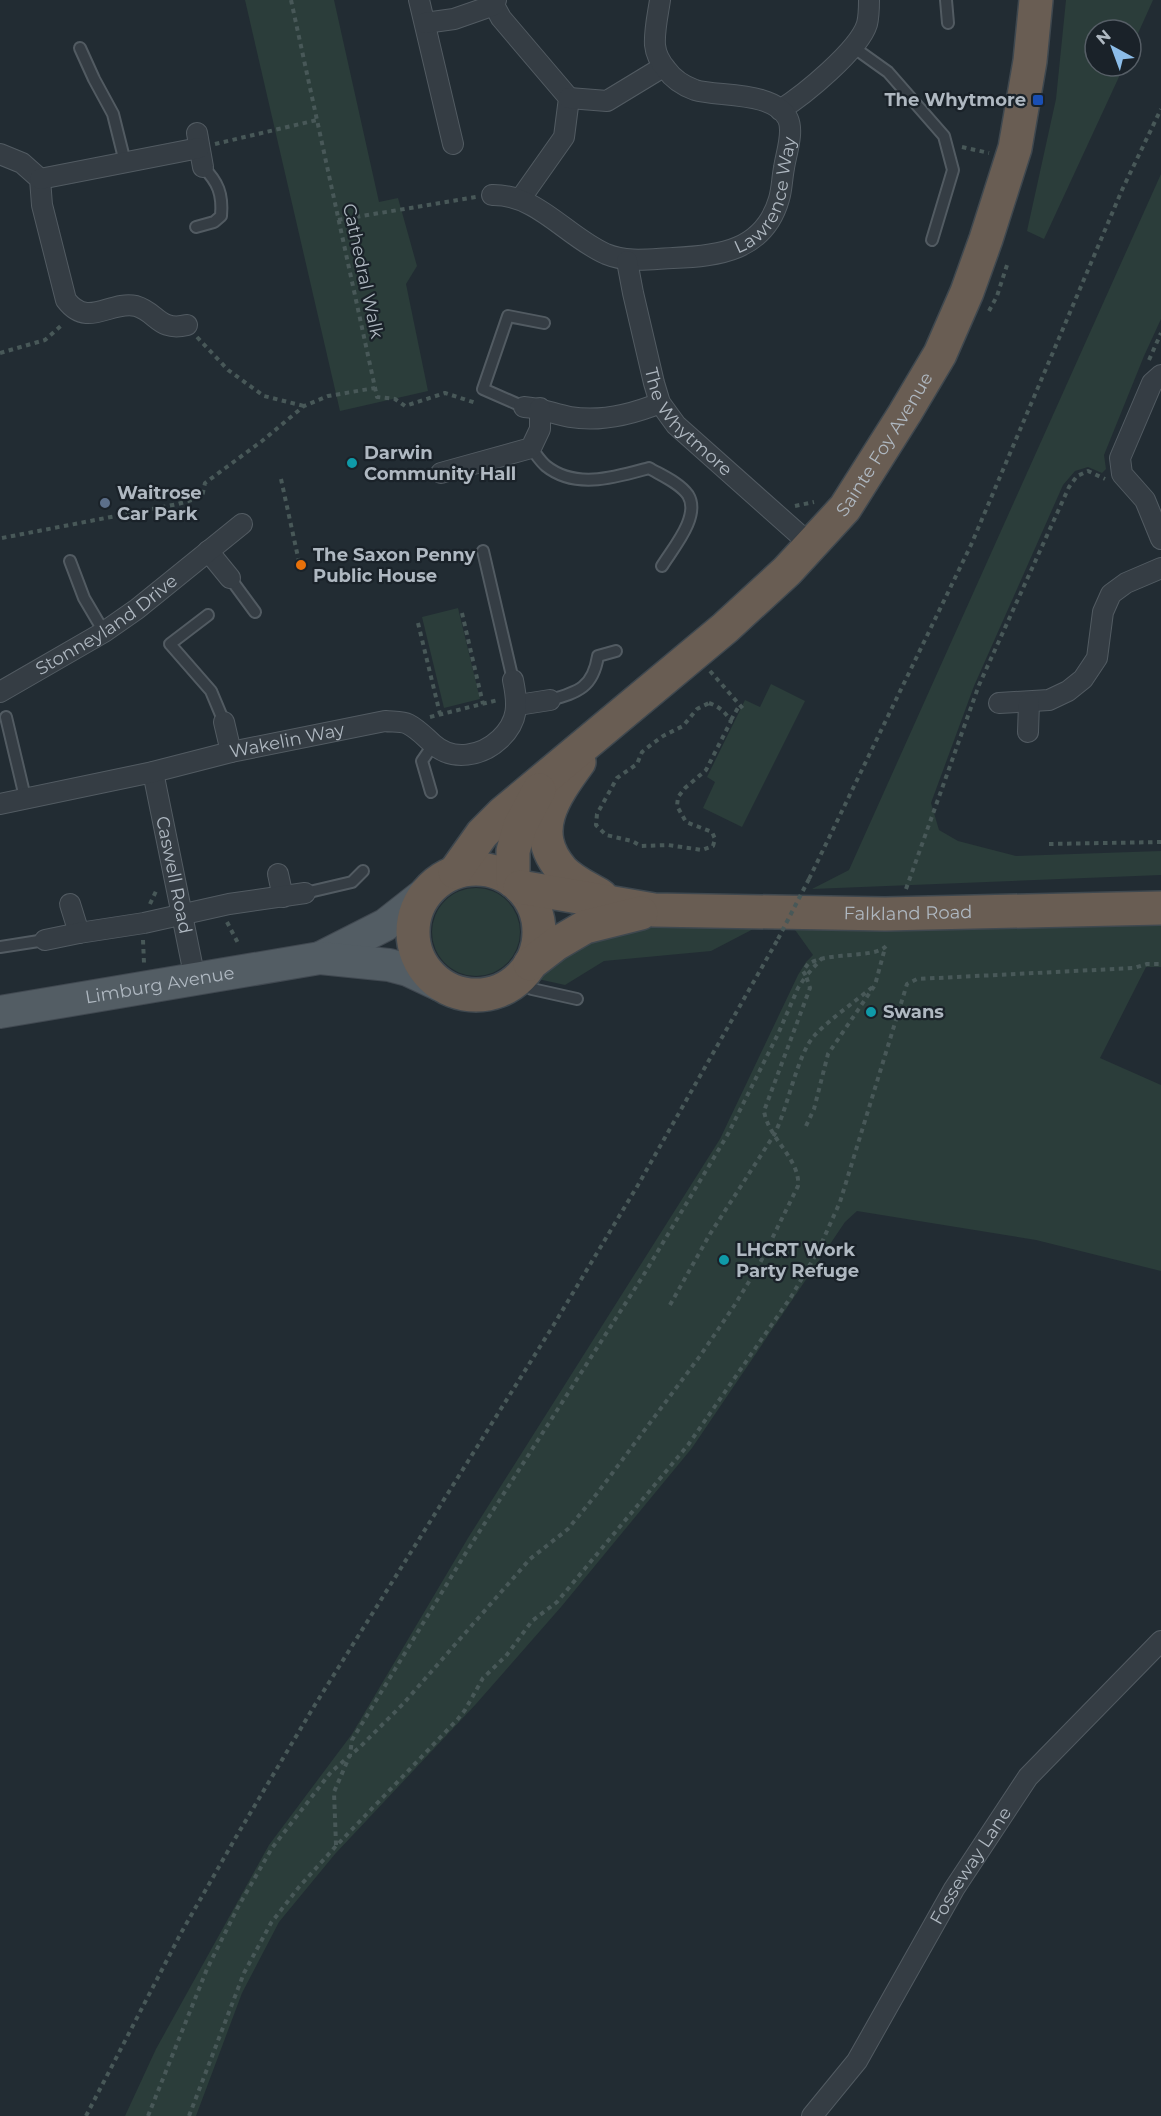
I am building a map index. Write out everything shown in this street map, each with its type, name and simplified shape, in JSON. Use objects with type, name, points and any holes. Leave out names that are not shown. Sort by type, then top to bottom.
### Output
[{"type":"highway","name":"Sainte Foy Avenue","points":[[455,872],[482,834],[549,773],[725,628],[812,546],[845,508],[906,413],[940,354],[967,292],[1016,148],[1030,61],[1036,0]]},
{"type":"highway","points":[[606,725],[562,787],[552,804],[546,823],[552,854],[562,870],[612,903]]},
{"type":"highway","name":"Sainte Foy Avenue","points":[[517,884],[513,851],[520,826],[549,773]]},
{"type":"highway","points":[[475,868],[495,871],[517,884],[532,901],[539,923],[537,951],[529,967],[518,980],[492,994],[472,996],[440,985],[420,962],[413,938],[414,917],[427,892],[446,876],[455,872],[475,868]]},
{"type":"highway","name":"Falkland Road","points":[[517,884],[654,910],[896,914],[1161,908]]},
{"type":"highway","name":"Falkland Road","points":[[529,967],[556,944],[585,927],[654,910]]},
{"type":"main road","name":"Limburg Avenue","points":[[320,958],[385,925],[427,892]]},
{"type":"main road","name":"Limburg Avenue","points":[[0,1012],[192,966],[320,958],[389,965],[408,970],[440,985]]},
{"type":"street","points":[[419,0],[453,144]]},
{"type":"street","points":[[425,23],[454,19],[495,3],[501,18],[568,98],[607,101],[663,67],[658,60],[655,45],[660,0]]},
{"type":"street","points":[[780,110],[791,103],[853,47],[868,22],[870,0]]},
{"type":"street","name":"Lawrence Way","points":[[492,195],[521,198],[605,253],[627,261],[717,255],[751,240],[768,223],[779,200],[790,132],[788,119],[780,110],[740,94],[697,90],[678,81],[663,67]]},
{"type":"street","points":[[521,198],[564,137],[568,98]]},
{"type":"street","points":[[40,179],[200,149]]},
{"type":"street","points":[[0,154],[22,163],[40,179],[42,205],[66,300],[77,311],[89,314],[128,306],[138,307],[174,328],[187,325]]},
{"type":"street","name":"The Whytmore","points":[[627,261],[660,403],[676,425],[812,546]]},
{"type":"street","points":[[1161,375],[1152,383],[1120,458],[1122,474],[1145,500],[1161,539]]},
{"type":"street","points":[[532,408],[571,417],[603,418],[638,412],[660,403]]},
{"type":"street","points":[[441,473],[531,448],[540,429],[532,408]]},
{"type":"street","name":"Stonneyland Drive","points":[[0,692],[105,632],[242,524]]},
{"type":"street","points":[[208,551],[230,578]]},
{"type":"street","points":[[999,703],[1049,700],[1068,691],[1083,679],[1097,658],[1103,612],[1111,594],[1126,583],[1161,568]]},
{"type":"street","points":[[406,722],[443,751],[458,755],[473,755],[487,749],[509,730],[516,693],[550,700]]},
{"type":"street","points":[[1028,732],[1029,703]]},
{"type":"street","name":"Wakelin Way","points":[[0,804],[153,772],[231,752],[385,721],[406,722]]},
{"type":"street","points":[[224,722],[231,752]]},
{"type":"street","name":"Caswell Road","points":[[153,772],[192,966]]},
{"type":"street","points":[[278,874],[283,897]]},
{"type":"street","points":[[45,940],[229,904],[305,893]]},
{"type":"street","points":[[70,904],[79,933]]},
{"type":"street","name":"Fosseway Lane","points":[[812,2116],[857,2061],[954,1889],[1028,1777],[1161,1641]]},
{"type":"lane","points":[[946,0],[948,23]]},
{"type":"lane","points":[[853,47],[888,72],[944,136],[953,170],[932,240]]},
{"type":"lane","points":[[80,48],[113,114],[125,162]]},
{"type":"lane","points":[[196,227],[214,222],[221,216],[222,207],[216,180],[200,149]]},
{"type":"lane","points":[[532,408],[483,389],[508,315],[544,323]]},
{"type":"lane","points":[[531,448],[545,466],[562,475],[583,480],[614,478],[649,468],[687,493],[692,505],[691,519],[662,566]]},
{"type":"lane","points":[[483,551],[516,693]]},
{"type":"lane","points":[[70,561],[84,598],[105,632]]},
{"type":"lane","points":[[230,578],[255,612]]},
{"type":"lane","points":[[208,615],[171,644],[211,690],[224,722]]},
{"type":"lane","points":[[550,700],[574,693],[588,683],[595,671],[598,656],[616,651]]},
{"type":"lane","points":[[6,717],[25,797]]},
{"type":"lane","points":[[431,792],[422,761],[433,745]]},
{"type":"lane","points":[[305,893],[352,882],[363,871]]},
{"type":"lane","points":[[0,947],[45,940]]},
{"type":"lane","points":[[529,967],[532,989],[577,999]]},
{"type":"path","name":"Cathedral Walk","points":[[291,0],[375,388]]},
{"type":"path","points":[[86,2116],[181,1933],[242,1827],[313,1708],[553,1326],[632,1195],[778,939],[971,545],[1122,190],[1161,109]]},
{"type":"path","points":[[200,149],[317,120]]},
{"type":"path","points":[[987,161],[991,142]]},
{"type":"path","points":[[946,143],[988,153]]},
{"type":"path","points":[[338,220],[492,195]]},
{"type":"path","points":[[986,318],[997,297],[1010,256]]},
{"type":"path","points":[[0,353],[45,340],[66,321],[66,300]]},
{"type":"path","points":[[187,325],[228,370],[243,382],[264,396],[304,406]]},
{"type":"path","points":[[2,538],[178,504],[202,497],[205,483],[262,441],[304,406],[328,396],[375,388],[377,397],[395,399],[405,406],[445,393],[483,405]]},
{"type":"path","points":[[916,892],[905,892],[979,685],[1069,487],[1077,476],[1089,471],[1111,482]]},
{"type":"path","points":[[281,479],[301,571]]},
{"type":"path","points":[[780,518],[790,506],[812,503],[817,500]]},
{"type":"path","points":[[462,613],[483,704]]},
{"type":"path","points":[[418,623],[440,714]]},
{"type":"path","points":[[701,677],[717,664]]},
{"type":"path","points":[[710,670],[745,711]]},
{"type":"path","points":[[406,722],[483,704],[516,693]]},
{"type":"path","points":[[731,721],[717,706],[709,704],[697,709],[683,726],[652,744],[642,752],[637,764],[617,778],[597,814],[596,825],[606,835],[632,841],[641,846],[668,845],[702,850],[712,846],[715,839],[712,832],[686,822],[677,806],[678,797],[705,770],[731,721],[739,705]]},
{"type":"path","points":[[1049,844],[1161,842]]},
{"type":"path","points":[[794,893],[805,893]]},
{"type":"path","points":[[229,947],[251,944]]},
{"type":"path","points":[[336,1846],[334,1792],[350,1755],[352,1740],[467,1551],[643,1276],[728,1134],[778,1034],[798,988],[822,958],[879,952],[886,946],[875,985],[828,1054],[814,1109],[806,1126]]},
{"type":"path","points":[[133,964],[192,966]]},
{"type":"path","points":[[189,2116],[244,1973],[271,1923],[299,1887],[336,1846],[457,1720],[486,1674],[506,1656],[532,1621],[557,1602],[681,1454],[791,1297],[818,1251],[840,1202],[908,984],[917,979],[1134,968],[1147,964],[1161,964]]},
{"type":"path","points":[[148,2116],[207,1969],[238,1907],[272,1848],[331,1772],[403,1704],[530,1559],[568,1529],[639,1439],[700,1356],[758,1267],[798,1186],[800,1176],[766,1123],[764,1111],[810,988],[806,976]]},
{"type":"path","points":[[670,1305],[710,1234],[774,1135],[805,1051],[813,1036],[875,985]]},
{"type":"green space","points":[[245,0],[334,0],[379,202],[398,198],[417,266],[406,284],[428,391],[340,411]]},
{"type":"green space","points":[[1066,0],[1153,0],[1143,22],[1143,18],[1083,18],[1083,78],[1118,78],[1044,239],[1027,231],[1056,99]]},
{"type":"green space","points":[[1161,174],[1161,319],[1104,455],[1106,469],[1102,473],[1088,467],[1075,471],[1063,485],[974,686],[931,803],[939,830],[958,841],[1016,856],[1161,851],[1161,875],[812,889],[849,870]]},
{"type":"green space","points":[[458,608],[480,699],[444,708],[422,617]]},
{"type":"green space","points":[[771,684],[805,701],[742,827],[703,808],[715,782],[707,777],[745,700],[760,707]]},
{"type":"green space","points":[[476,888],[501,895],[513,907],[520,932],[513,957],[501,969],[476,976],[451,969],[439,957],[432,932],[439,907],[451,895]]},
{"type":"green space","points":[[1161,921],[1161,967],[1146,967],[1100,1058],[1161,1085],[1161,1271],[1036,1240],[857,1211],[845,1222],[692,1448],[561,1607],[476,1704],[335,1854],[279,1922],[242,1993],[196,2116],[125,2116],[156,2049],[269,1845],[352,1734],[468,1538],[720,1139],[798,975],[813,955],[793,927],[759,926],[711,951],[604,961],[565,985],[538,979],[577,941],[642,927],[689,922]]},
{"type":"place","name":"The Whytmore","points":[[1038,100]]},
{"type":"place","name":"Darwin Community Hall","points":[[352,463]]},
{"type":"place","name":"Waitrose Car Park","points":[[105,503]]},
{"type":"place","name":"The Saxon Penny Public House","points":[[301,565]]},
{"type":"place","name":"Swans","points":[[871,1012]]},
{"type":"place","name":"LHCRT Work Party Refuge","points":[[724,1260]]}]
